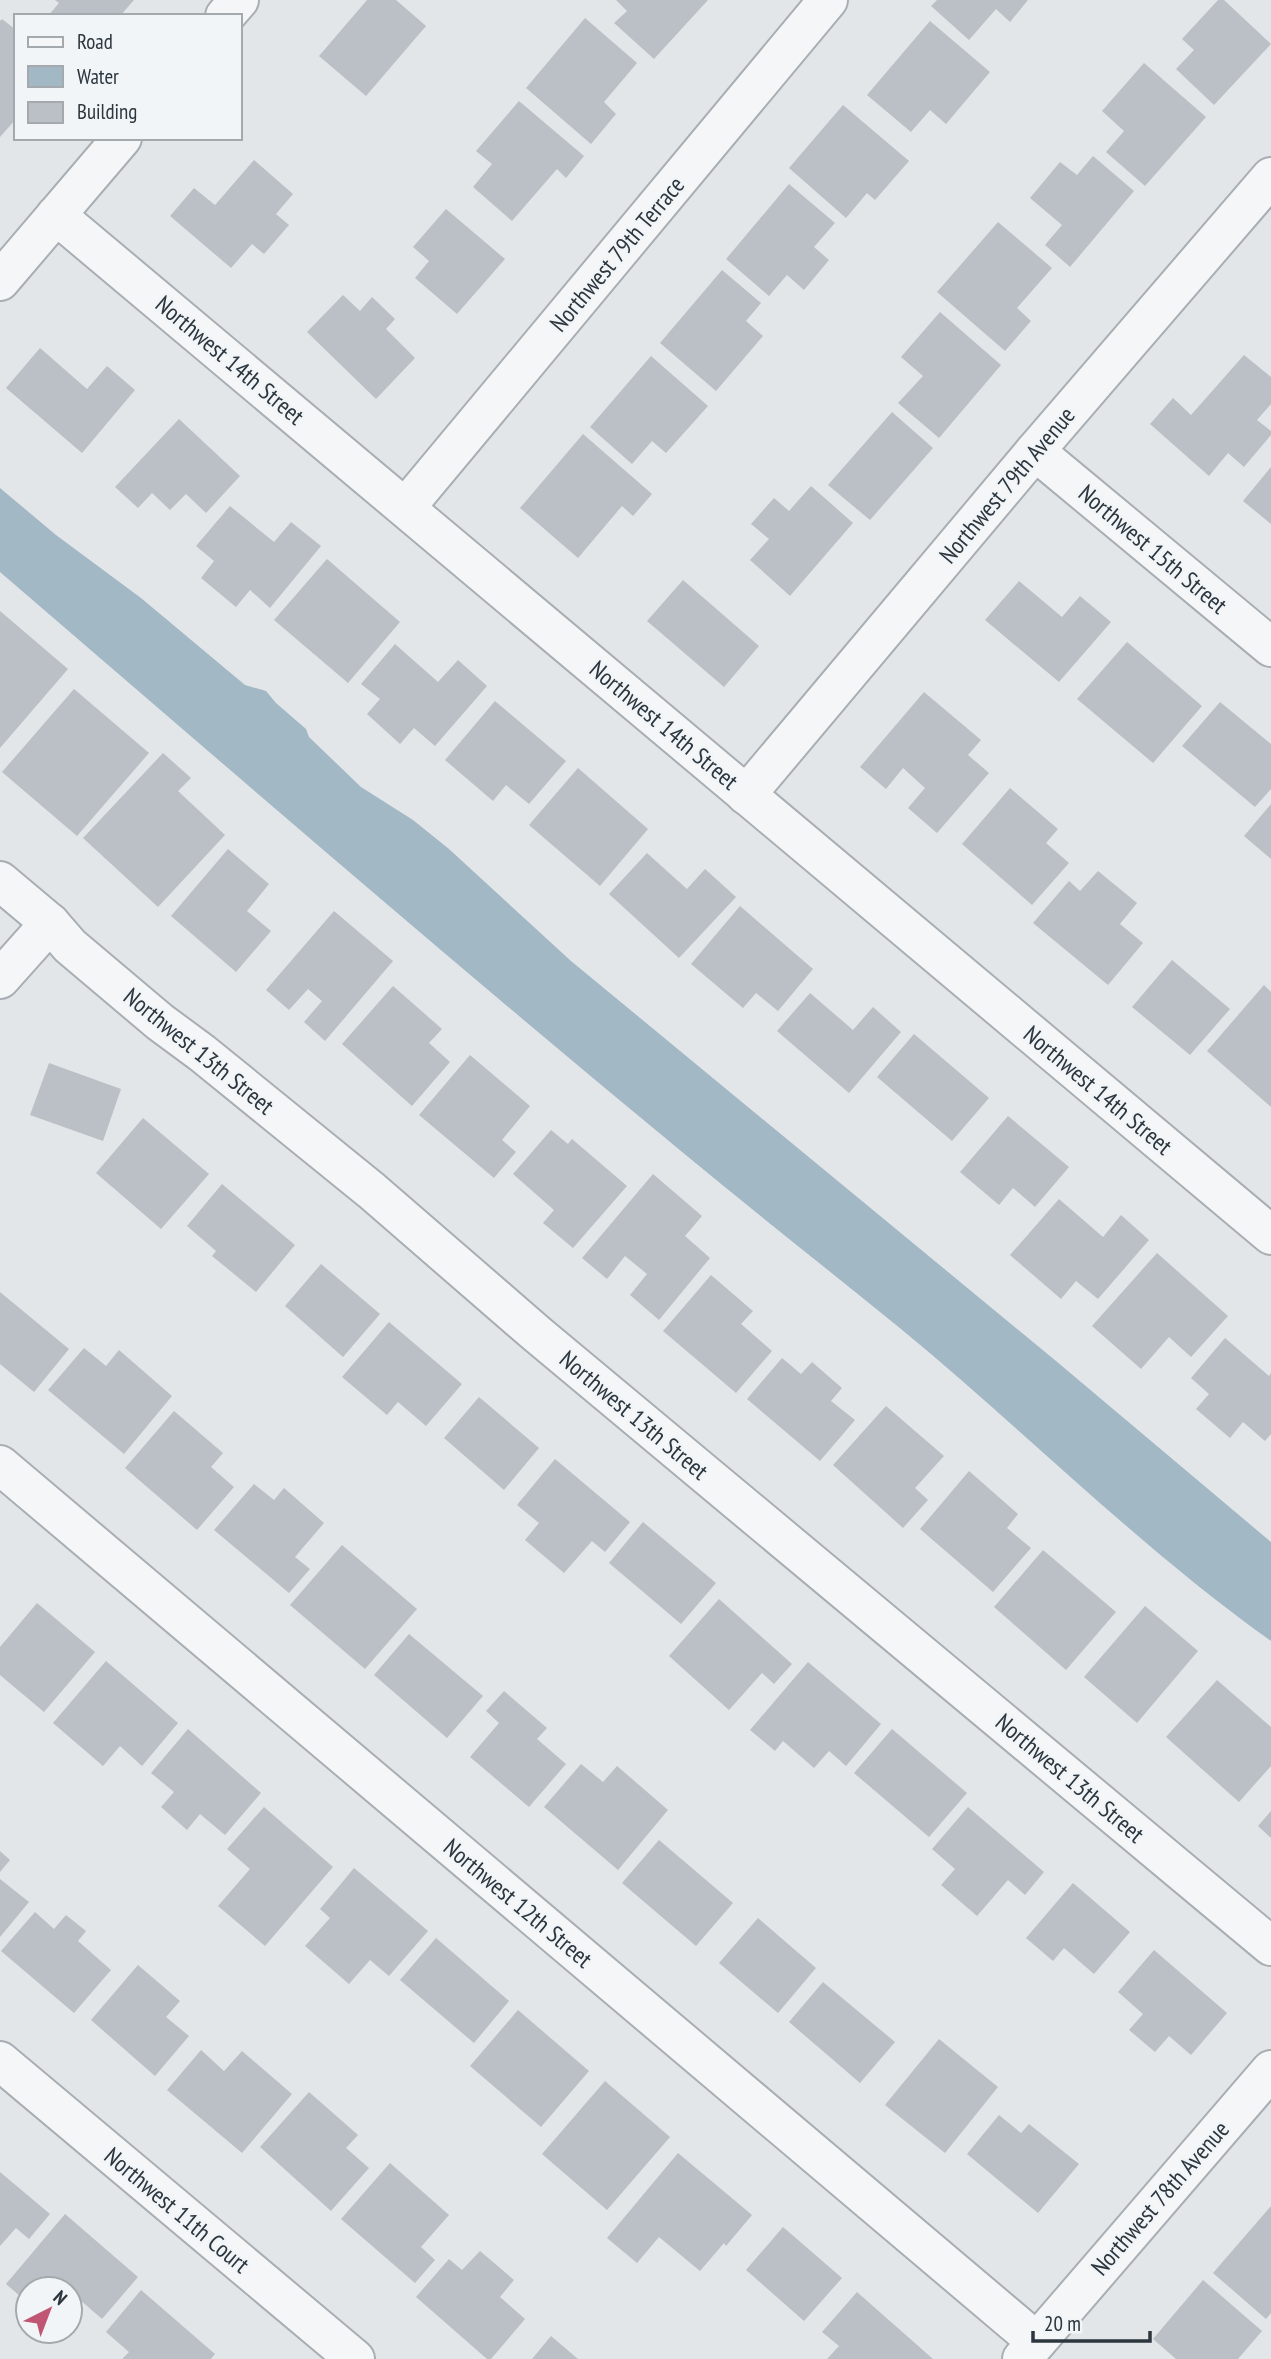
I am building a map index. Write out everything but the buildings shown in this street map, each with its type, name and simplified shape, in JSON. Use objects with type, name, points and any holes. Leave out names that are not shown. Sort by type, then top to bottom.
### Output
[{"type":"street","points":[[227,14],[239,0]]},
{"type":"street","name":"Northwest 79th Terrace","points":[[406,507],[828,0]]},
{"type":"street","points":[[0,281],[120,140]]},
{"type":"street","name":"Northwest 79th Avenue","points":[[747,796],[1035,451],[1271,177]]},
{"type":"street","name":"Northwest 14th Street","points":[[56,215],[1271,1235]]},
{"type":"street","name":"Northwest 15th Street","points":[[1035,451],[1271,647]]},
{"type":"street","name":"Northwest 13th Street","points":[[0,881],[50,923],[70,946],[160,1022],[372,1191],[537,1334],[1271,1946]]},
{"type":"street","points":[[0,979],[50,923]]},
{"type":"street","name":"Northwest 12th Street","points":[[0,1465],[1029,2350]]},
{"type":"street","name":"Northwest 11th Court","points":[[0,2061],[355,2359]]},
{"type":"street","name":"Northwest 78th Avenue","points":[[1029,2350],[1271,2070]]},
{"type":"water","points":[[0,488],[56,535],[141,598],[245,685],[266,691],[361,787],[413,820],[449,849],[571,961],[1271,1542],[1271,1641],[1175,1567],[901,1329],[514,1012],[0,572]]}]
